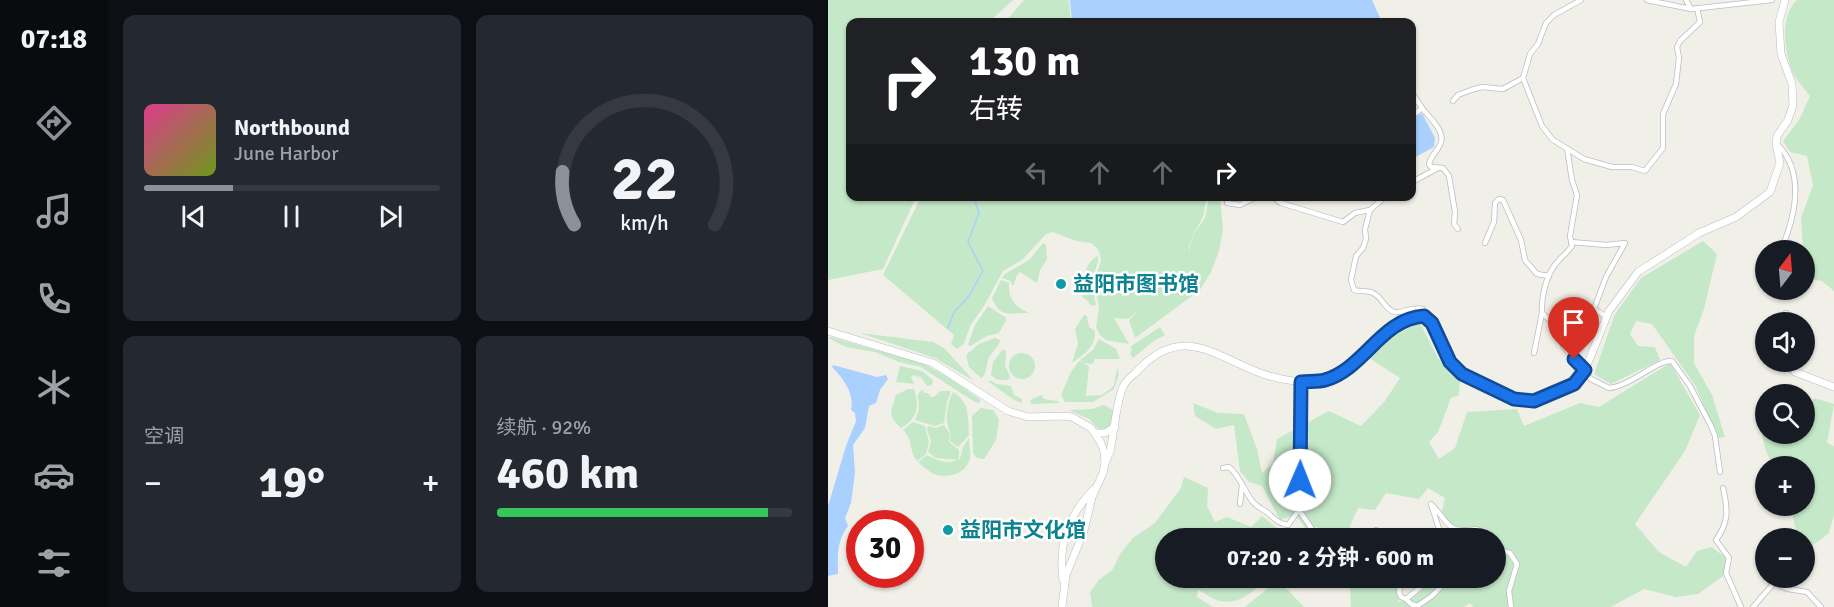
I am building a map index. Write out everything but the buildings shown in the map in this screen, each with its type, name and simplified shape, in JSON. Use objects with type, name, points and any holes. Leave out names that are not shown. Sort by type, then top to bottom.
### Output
[{"type":"street","points":[[1581,0],[1554,15],[1546,23],[1538,44],[1530,54],[1523,78],[1542,126],[1553,140],[1584,159],[1612,167],[1632,167],[1646,171],[1663,148],[1664,114],[1676,84],[1679,58],[1677,46],[1700,22],[1694,8],[1686,0]]},
{"type":"street","points":[[1647,0],[1694,8],[1772,0]]},
{"type":"street","points":[[1370,210],[1365,228],[1364,248],[1356,256],[1351,280],[1354,290],[1370,291],[1392,311],[1397,312],[1414,307],[1423,309],[1424,316],[1432,323],[1450,362],[1462,374],[1514,399],[1534,401],[1574,384],[1585,370],[1607,317],[1638,272],[1699,233],[1736,217],[1770,192],[1780,163],[1776,144],[1777,136],[1788,120],[1793,105],[1792,84],[1781,54],[1779,22],[1785,0]]},
{"type":"street","points":[[1453,101],[1458,95],[1482,87],[1503,89],[1523,78]]},
{"type":"street","points":[[1416,99],[1442,136],[1442,143],[1433,153],[1429,164],[1431,167],[1443,168],[1449,176],[1455,212],[1454,224],[1458,229]]},
{"type":"street","points":[[1416,113],[1422,108]]},
{"type":"street","points":[[1776,144],[1784,152],[1794,171],[1797,188],[1785,240]]},
{"type":"street","points":[[1534,353],[1542,313],[1541,306],[1549,276],[1555,264],[1572,246],[1577,195],[1567,148]]},
{"type":"street","points":[[1416,180],[1440,168]]},
{"type":"street","points":[[1485,243],[1494,222],[1495,202],[1499,199],[1503,200],[1521,240],[1526,260],[1537,274],[1549,276]]},
{"type":"street","points":[[1227,203],[1240,205],[1248,201]]},
{"type":"street","points":[[1278,201],[1342,222],[1355,213],[1370,210],[1380,201]]},
{"type":"street","points":[[1571,242],[1606,245],[1625,243],[1606,277],[1594,309],[1607,317]]},
{"type":"street","points":[[1542,313],[1554,324],[1564,347],[1591,379],[1609,388],[1631,382],[1665,360],[1672,361],[1690,386],[1711,426],[1715,436],[1720,472]]},
{"type":"street","points":[[1062,607],[1066,575],[1079,544],[1092,497],[1110,453],[1123,386],[1148,360],[1167,349],[1191,345],[1205,348],[1256,372],[1301,382],[1324,381],[1349,368],[1383,335],[1413,317],[1424,316]]},
{"type":"street","points":[[828,331],[933,363],[1019,416],[1072,417],[1095,433],[1101,443],[1105,463]]},
{"type":"street","points":[[1794,372],[1834,387]]},
{"type":"street","points":[[1223,468],[1229,467],[1236,473],[1253,502],[1278,523],[1288,525],[1299,510],[1302,489],[1299,463],[1301,382]]},
{"type":"street","points":[[1095,433],[1105,433],[1115,427]]},
{"type":"street","points":[[1240,504],[1242,485]]},
{"type":"street","points":[[1064,588],[1062,548],[1068,525],[1078,507],[1098,486]]},
{"type":"street","points":[[1723,488],[1726,518],[1724,528],[1716,540],[1729,558],[1726,573],[1741,607]]},
{"type":"street","points":[[1439,528],[1431,504],[1452,528]]},
{"type":"street","points":[[1299,510],[1311,528]]},
{"type":"street","points":[[1506,552],[1517,564],[1509,591],[1511,607]]},
{"type":"street","points":[[1753,607],[1774,583],[1788,589],[1807,592],[1821,607]]},
{"type":"street","points":[[1400,588],[1401,597],[1417,606],[1440,588]]},
{"type":"street","points":[[1406,599],[1420,588]]},
{"type":"green space","points":[[828,0],[1013,0],[993,18],[846,18],[846,201],[914,201],[883,269],[828,280]]},
{"type":"green space","points":[[1024,0],[1069,0],[1071,18],[1008,18]]},
{"type":"green space","points":[[1797,0],[1834,0],[1834,291],[1822,281],[1815,280],[1815,240],[1802,240],[1801,218],[1813,185],[1807,156],[1790,152],[1783,141],[1799,120],[1810,96],[1792,72],[1787,51],[1786,23]]},
{"type":"green space","points":[[919,201],[1206,201],[1203,217],[1194,233],[1188,248],[1191,253],[1189,248],[1194,234],[1205,218],[1208,201],[1220,201],[1223,229],[1219,251],[1211,272],[1200,290],[1135,338],[1129,320],[1141,309],[1128,319],[1114,318],[1129,344],[1106,340],[1096,327],[1099,306],[1094,281],[1101,261],[1097,248],[1091,243],[1076,241],[1053,232],[1046,234],[1023,259],[1003,271],[970,326],[964,344],[957,349],[951,344],[954,335],[883,275]]},
{"type":"green space","points":[[1703,241],[1717,254],[1704,309],[1694,336],[1694,363],[1712,395],[1725,437],[1718,438],[1695,385],[1652,324],[1636,321],[1630,334],[1638,346],[1655,347],[1660,360],[1611,384],[1594,374],[1615,314],[1641,278]]},
{"type":"green space","points":[[1043,243],[1046,245],[1047,259],[1040,270],[1037,283],[1020,272],[1013,286],[1010,281],[1002,278],[1029,260]]},
{"type":"green space","points":[[1098,256],[1091,283],[1096,305],[1091,306],[1082,297],[1087,269],[1093,259]]},
{"type":"green space","points":[[1001,280],[1009,283],[1013,302],[1029,313],[1007,313],[995,305],[992,298]]},
{"type":"green space","points":[[988,306],[1006,320],[999,333],[987,336],[970,346],[968,345],[975,325]]},
{"type":"green space","points":[[1084,315],[1087,316],[1089,327],[1095,331],[1094,341],[1088,350],[1072,363],[1078,343],[1075,329]]},
{"type":"green space","points":[[1420,323],[1438,358],[1460,379],[1459,395],[1451,398],[1438,432],[1429,442],[1439,459],[1455,448],[1467,412],[1517,409],[1524,426],[1580,403],[1599,407],[1670,363],[1700,415],[1685,451],[1635,524],[1659,552],[1686,567],[1697,551],[1712,547],[1727,559],[1723,576],[1698,594],[1676,597],[1644,589],[1611,607],[1473,607],[1470,603],[1464,607],[1351,607],[1350,588],[1402,588],[1398,602],[1415,596],[1423,588],[1506,588],[1506,528],[1456,528],[1441,515],[1445,498],[1428,488],[1419,499],[1386,493],[1375,510],[1358,508],[1349,528],[1305,528],[1296,515],[1280,520],[1262,486],[1249,482],[1240,471],[1234,425],[1216,429],[1195,416],[1193,403],[1218,413],[1244,414],[1257,449],[1262,473],[1273,463],[1277,439],[1329,411],[1361,426],[1385,401],[1400,378],[1369,358],[1387,339]]},
{"type":"green space","points":[[1160,327],[1165,335],[1133,358],[1130,354],[1132,350],[1130,347]]},
{"type":"green space","points":[[860,333],[933,342],[944,348],[974,381],[935,358]]},
{"type":"green space","points":[[828,338],[922,363],[945,375],[981,400],[978,403],[973,401],[921,367],[899,362],[875,352],[846,347]]},
{"type":"green space","points":[[995,338],[1000,340],[999,344],[989,357],[984,376],[981,378],[969,367],[966,355],[979,344]]},
{"type":"green space","points":[[1099,339],[1116,349],[1120,359],[1095,359],[1093,364],[1083,363],[1080,360],[1093,350]]},
{"type":"green space","points":[[1003,349],[1006,351],[1005,365],[1010,377],[1008,380],[999,380],[991,375],[993,362]]},
{"type":"green space","points":[[1022,353],[1031,357],[1035,366],[1031,375],[1022,379],[1013,375],[1009,366],[1013,357]]},
{"type":"green space","points":[[1079,361],[1089,366],[1086,396],[1102,395],[1114,386],[1117,368],[1119,374],[1114,389],[1093,402],[1065,402],[1061,395],[1071,372]]},
{"type":"green space","points":[[900,366],[922,371],[933,380],[932,385],[927,386],[920,376],[913,375],[911,377],[914,384],[896,382]]},
{"type":"green space","points":[[990,380],[996,384],[1011,386],[1014,395],[1022,399],[1022,403],[1014,400],[989,382]]},
{"type":"green space","points":[[908,389],[914,389],[917,407],[911,421],[901,428],[892,416],[892,409],[896,395]]},
{"type":"green space","points":[[923,389],[924,393],[928,393],[931,397],[940,391],[951,391],[944,423],[935,426],[915,420],[919,409],[918,394]]},
{"type":"green space","points":[[953,392],[963,400],[968,416],[969,435],[958,447],[950,441],[947,421],[948,406]]},
{"type":"green space","points":[[1041,395],[1044,399],[1060,403],[1031,404],[1030,400]]},
{"type":"green space","points":[[1815,398],[1834,404],[1827,443],[1834,446],[1834,515],[1829,533],[1815,544],[1815,528],[1796,528],[1792,516],[1815,516],[1815,456],[1768,456],[1764,444],[1815,444]]},
{"type":"green space","points":[[1104,405],[1113,410],[1112,424],[1108,429],[1100,431],[1089,419],[1069,410],[1092,409]]},
{"type":"green space","points":[[981,408],[993,410],[999,419],[996,440],[984,459],[977,458],[973,453],[972,416]]},
{"type":"green space","points":[[913,422],[925,426],[929,442],[926,454],[917,461],[909,438],[903,430]]},
{"type":"green space","points":[[944,425],[950,434],[949,442],[959,450],[957,460],[936,458],[928,452],[931,441],[928,426],[935,428]]},
{"type":"green space","points":[[969,438],[968,463],[956,474],[945,476],[934,474],[918,462],[927,455],[952,462],[960,459],[963,447]]},
{"type":"green space","points":[[1184,477],[1208,488],[1207,506],[1215,522],[1227,517],[1251,527],[1262,516],[1277,528],[1155,528],[1155,588],[1256,588],[1240,599],[1227,602],[1217,600],[1198,590],[1197,597],[1213,607],[1092,607],[1090,592],[1099,580],[1113,569],[1120,554],[1133,538],[1155,523],[1181,488]]},
{"type":"green space","points":[[1286,588],[1304,607],[1245,607],[1267,589]]},
{"type":"water","points":[[1070,0],[1372,0],[1380,18],[1072,18]]},
{"type":"water","points":[[1422,113],[1435,138],[1434,147],[1416,157],[1416,117]]},
{"type":"water","points":[[833,365],[877,377],[886,375],[888,379],[880,390],[876,403],[869,406],[865,428],[853,445],[855,473],[851,503],[846,510],[846,529],[840,543],[838,574],[828,576],[828,506],[856,421],[855,413],[851,410],[850,392],[832,367]]},
{"type":"waterway","points":[[948,328],[954,312],[969,296],[983,271],[968,242],[979,213],[975,201]]},
{"type":"place","name":"益阳市图书馆","points":[[1061,284]]},
{"type":"place","name":"益阳市文化馆","points":[[948,530]]},
{"type":"route","points":[[1300,480],[1301,382],[1324,381],[1349,368],[1383,335],[1413,317],[1424,316],[1432,323],[1450,362],[1462,374],[1514,399],[1534,401],[1574,384],[1585,370],[1574,359]]}]
